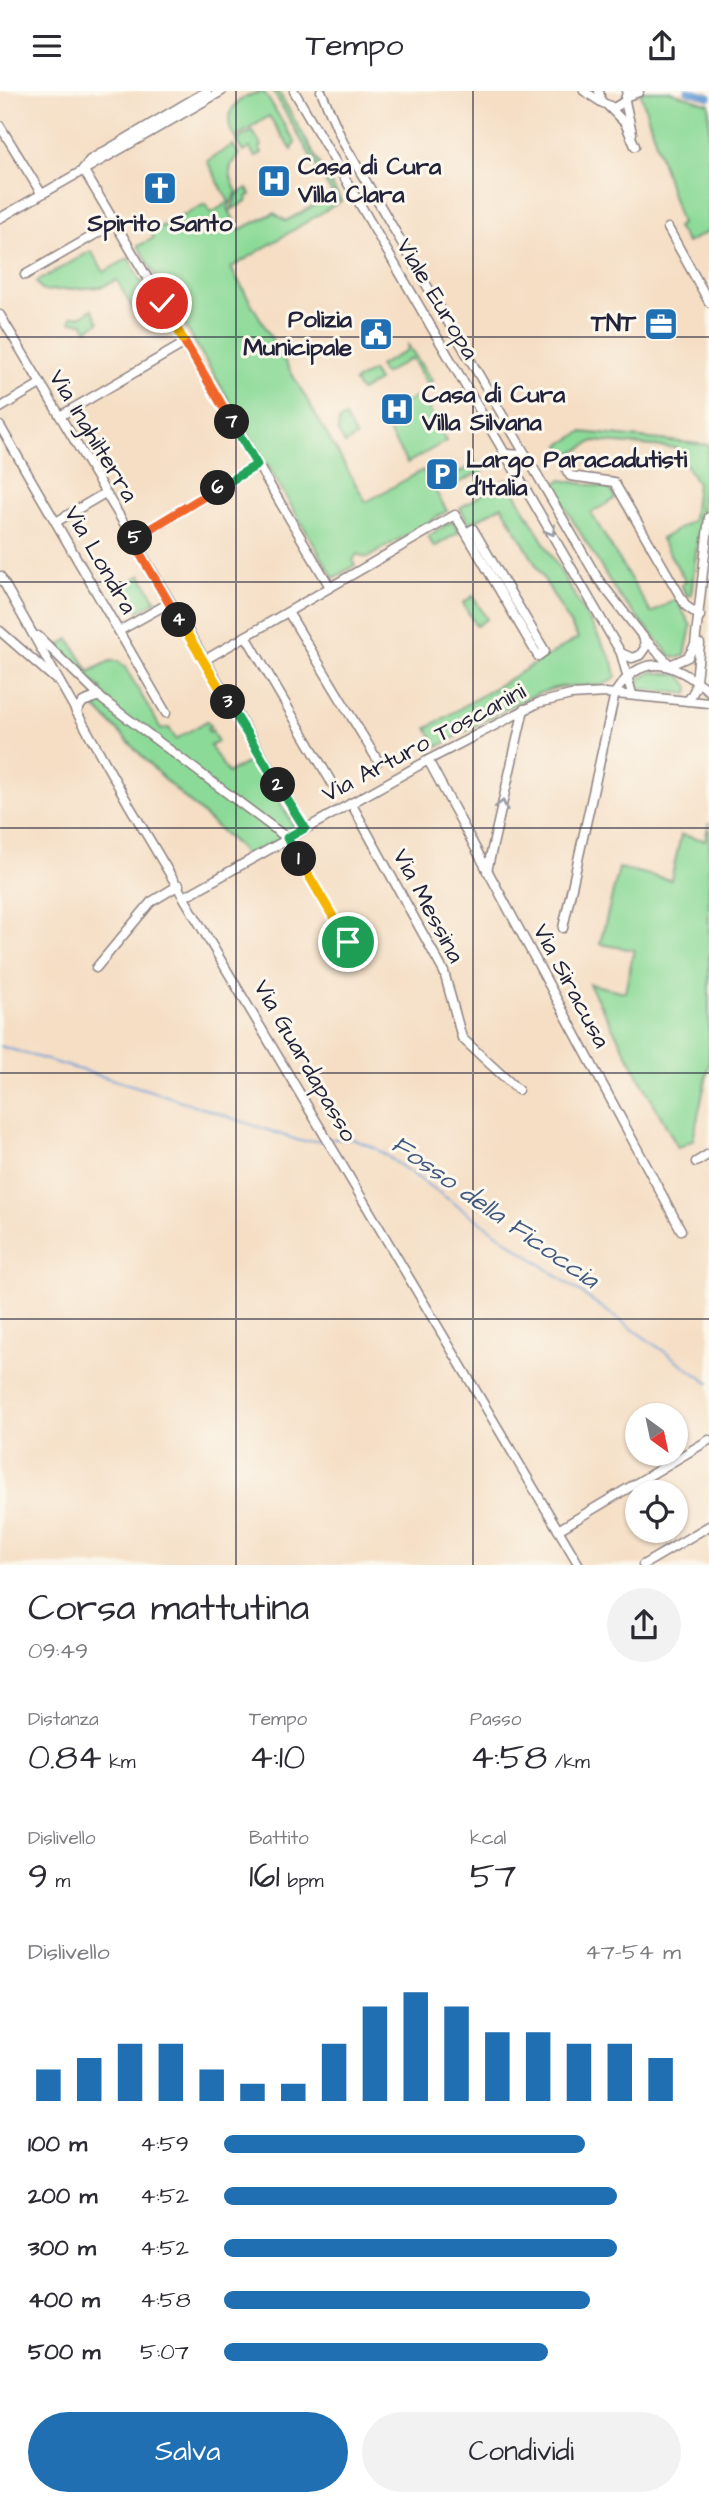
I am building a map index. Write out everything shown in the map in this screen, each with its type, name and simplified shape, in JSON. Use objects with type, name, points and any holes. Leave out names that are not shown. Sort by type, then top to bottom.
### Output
[{"type":"street","points":[[83,169],[90,160],[207,91]]},
{"type":"street","points":[[0,218],[222,91]]},
{"type":"street","name":"Viale Europa","points":[[294,91],[621,653],[629,677]]},
{"type":"street","name":"Viale Europa","points":[[321,91],[343,142],[601,584],[644,638],[670,665]]},
{"type":"street","points":[[584,91],[618,115],[632,136]]},
{"type":"street","points":[[599,91],[605,105]]},
{"type":"street","points":[[605,105],[618,107],[627,96],[641,92]]},
{"type":"street","points":[[627,96],[635,146]]},
{"type":"street","points":[[0,126],[41,194]]},
{"type":"street","points":[[83,169],[330,587]]},
{"type":"street","points":[[25,275],[115,223]]},
{"type":"street","points":[[668,228],[709,302]]},
{"type":"street","name":"Via Inghilterra","points":[[0,315],[203,661],[305,828]]},
{"type":"street","points":[[60,416],[185,343]]},
{"type":"street","points":[[0,408],[40,384]]},
{"type":"street","name":"Via Londra","points":[[0,426],[166,713]]},
{"type":"street","points":[[506,454],[526,455],[516,471]]},
{"type":"street","points":[[132,540],[257,465]]},
{"type":"street","points":[[567,471],[570,476],[614,482],[686,606],[700,616]]},
{"type":"street","points":[[56,522],[105,493]]},
{"type":"street","points":[[203,661],[455,515],[538,656],[545,651],[473,529],[466,533]]},
{"type":"street","points":[[563,928],[615,693],[629,677],[647,668],[670,665],[691,655],[705,582],[709,517]]},
{"type":"street","name":"Via Guardapasso","points":[[0,576],[58,682],[579,1565]]},
{"type":"street","points":[[119,631],[169,603]]},
{"type":"street","points":[[288,612],[378,761]]},
{"type":"street","points":[[29,626],[67,667],[99,696],[287,838],[348,942]]},
{"type":"street","points":[[688,701],[695,689],[701,634],[698,628]]},
{"type":"street","points":[[0,631],[58,682],[67,667]]},
{"type":"street","points":[[246,636],[333,785]]},
{"type":"street","points":[[621,653],[632,658],[640,655],[645,648],[644,638]]},
{"type":"street","points":[[670,665],[709,691]]},
{"type":"street","points":[[629,677],[632,694]]},
{"type":"street","name":"Via Arturo Toscanini","points":[[186,896],[524,709],[564,696],[615,693],[709,703]]},
{"type":"street","points":[[76,712],[83,702],[99,696]]},
{"type":"street","points":[[487,871],[524,709]]},
{"type":"street","name":"Via Siracusa","points":[[428,760],[681,1230]]},
{"type":"street","name":"Via Messina","points":[[351,803],[444,972],[461,1038],[517,1090]]},
{"type":"street","points":[[266,850],[270,826]]},
{"type":"street","points":[[96,968],[149,905],[179,885]]},
{"type":"street","points":[[696,1162],[709,1154]]},
{"type":"street","points":[[558,1530],[709,1440]]},
{"type":"street","points":[[643,1565],[709,1526]]},
{"type":"green space","points":[[273,91],[278,91],[341,201],[231,268],[366,502],[423,470],[447,511],[367,558],[357,554],[353,560],[355,565],[334,578],[138,246],[154,238],[151,232],[205,204],[211,213],[229,202],[207,161],[233,145],[239,155],[232,163],[230,172],[237,192],[228,208],[239,230],[274,213],[286,221],[333,195]]},
{"type":"green space","points":[[640,91],[669,91],[709,104],[709,231],[687,243],[677,227],[681,224]]},
{"type":"green space","points":[[264,92],[295,142],[292,150],[269,116],[235,138],[229,121],[230,113],[239,101]]},
{"type":"green space","points":[[252,131],[262,146],[259,148],[262,153],[255,157],[250,148],[243,152],[236,141]]},
{"type":"green space","points":[[247,188],[251,195],[246,197],[248,200],[231,210],[238,194]]},
{"type":"green space","points":[[91,251],[104,272],[129,258],[140,282],[143,281],[155,304],[136,315],[117,280],[101,287],[43,291],[36,282]]},
{"type":"green space","points":[[92,309],[99,322],[87,330],[83,323],[70,322],[72,316],[82,316]]},
{"type":"green space","points":[[408,345],[432,381],[427,384],[412,358],[384,374],[379,366],[407,350]]},
{"type":"green space","points":[[372,371],[378,381],[361,391],[354,382]]},
{"type":"green space","points":[[421,394],[446,441],[407,463],[382,420],[383,415]]},
{"type":"green space","points":[[345,417],[356,437],[345,444],[338,432],[339,421]]},
{"type":"green space","points":[[582,432],[709,445],[691,595],[687,595],[681,585],[686,582],[661,539],[693,520],[697,483],[676,448],[594,441],[566,457],[560,445]]},
{"type":"green space","points":[[471,459],[482,470],[483,477],[477,473],[448,489],[444,482],[472,465]]},
{"type":"green space","points":[[507,479],[613,662],[616,676],[605,684],[560,687],[545,691],[498,713],[438,747],[427,728],[578,638],[502,506],[469,524],[460,508]]},
{"type":"green space","points":[[561,480],[609,488],[616,498],[591,513],[651,613],[676,599],[691,626],[685,655],[677,658],[671,656],[618,595],[552,486]]},
{"type":"green space","points":[[453,521],[459,532],[434,547],[428,536]]},
{"type":"green space","points":[[141,575],[156,601],[139,611],[124,585]]},
{"type":"green space","points":[[473,596],[487,619],[476,626],[463,603]]},
{"type":"green space","points":[[69,639],[89,672],[110,661],[118,661],[125,667],[161,729],[169,728],[176,739],[207,721],[211,726],[207,728],[209,732],[212,730],[218,742],[210,746],[228,773],[254,759],[295,828],[293,831],[246,858],[240,848],[164,779],[99,711],[90,705],[83,709],[84,714],[82,709],[102,690],[57,647]]},
{"type":"green space","points":[[651,672],[680,675],[689,687],[688,694],[635,688],[638,681]]},
{"type":"green space","points":[[709,823],[709,1064],[693,1140],[678,1148],[589,984],[625,992],[634,950],[600,944],[619,868],[671,880],[681,835],[705,840]]},
{"type":"waterway","points":[[688,91],[709,97]]},
{"type":"waterway","name":"Fosso della Ficoccia","points":[[0,1046],[158,1093],[300,1141],[323,1141]]},
{"type":"waterway","name":"Fosso della Ficoccia","points":[[332,1139],[353,1139],[377,1149],[709,1383]]},
{"type":"place","name":"Casa di Cura Villa Clara","points":[[274,181]]},
{"type":"place","name":"Spirito Santo","points":[[160,188]]},
{"type":"place","name":"TNT","points":[[661,324]]},
{"type":"place","name":"Polizia Municipale","points":[[376,334]]},
{"type":"place","name":"Casa di Cura Villa Silvana","points":[[397,409]]},
{"type":"place","name":"Largo Paracadutisti d'Italia","points":[[442,474]]},
{"type":"route","points":[[162,303],[257,465],[132,540],[305,828],[287,838],[348,942]]}]
